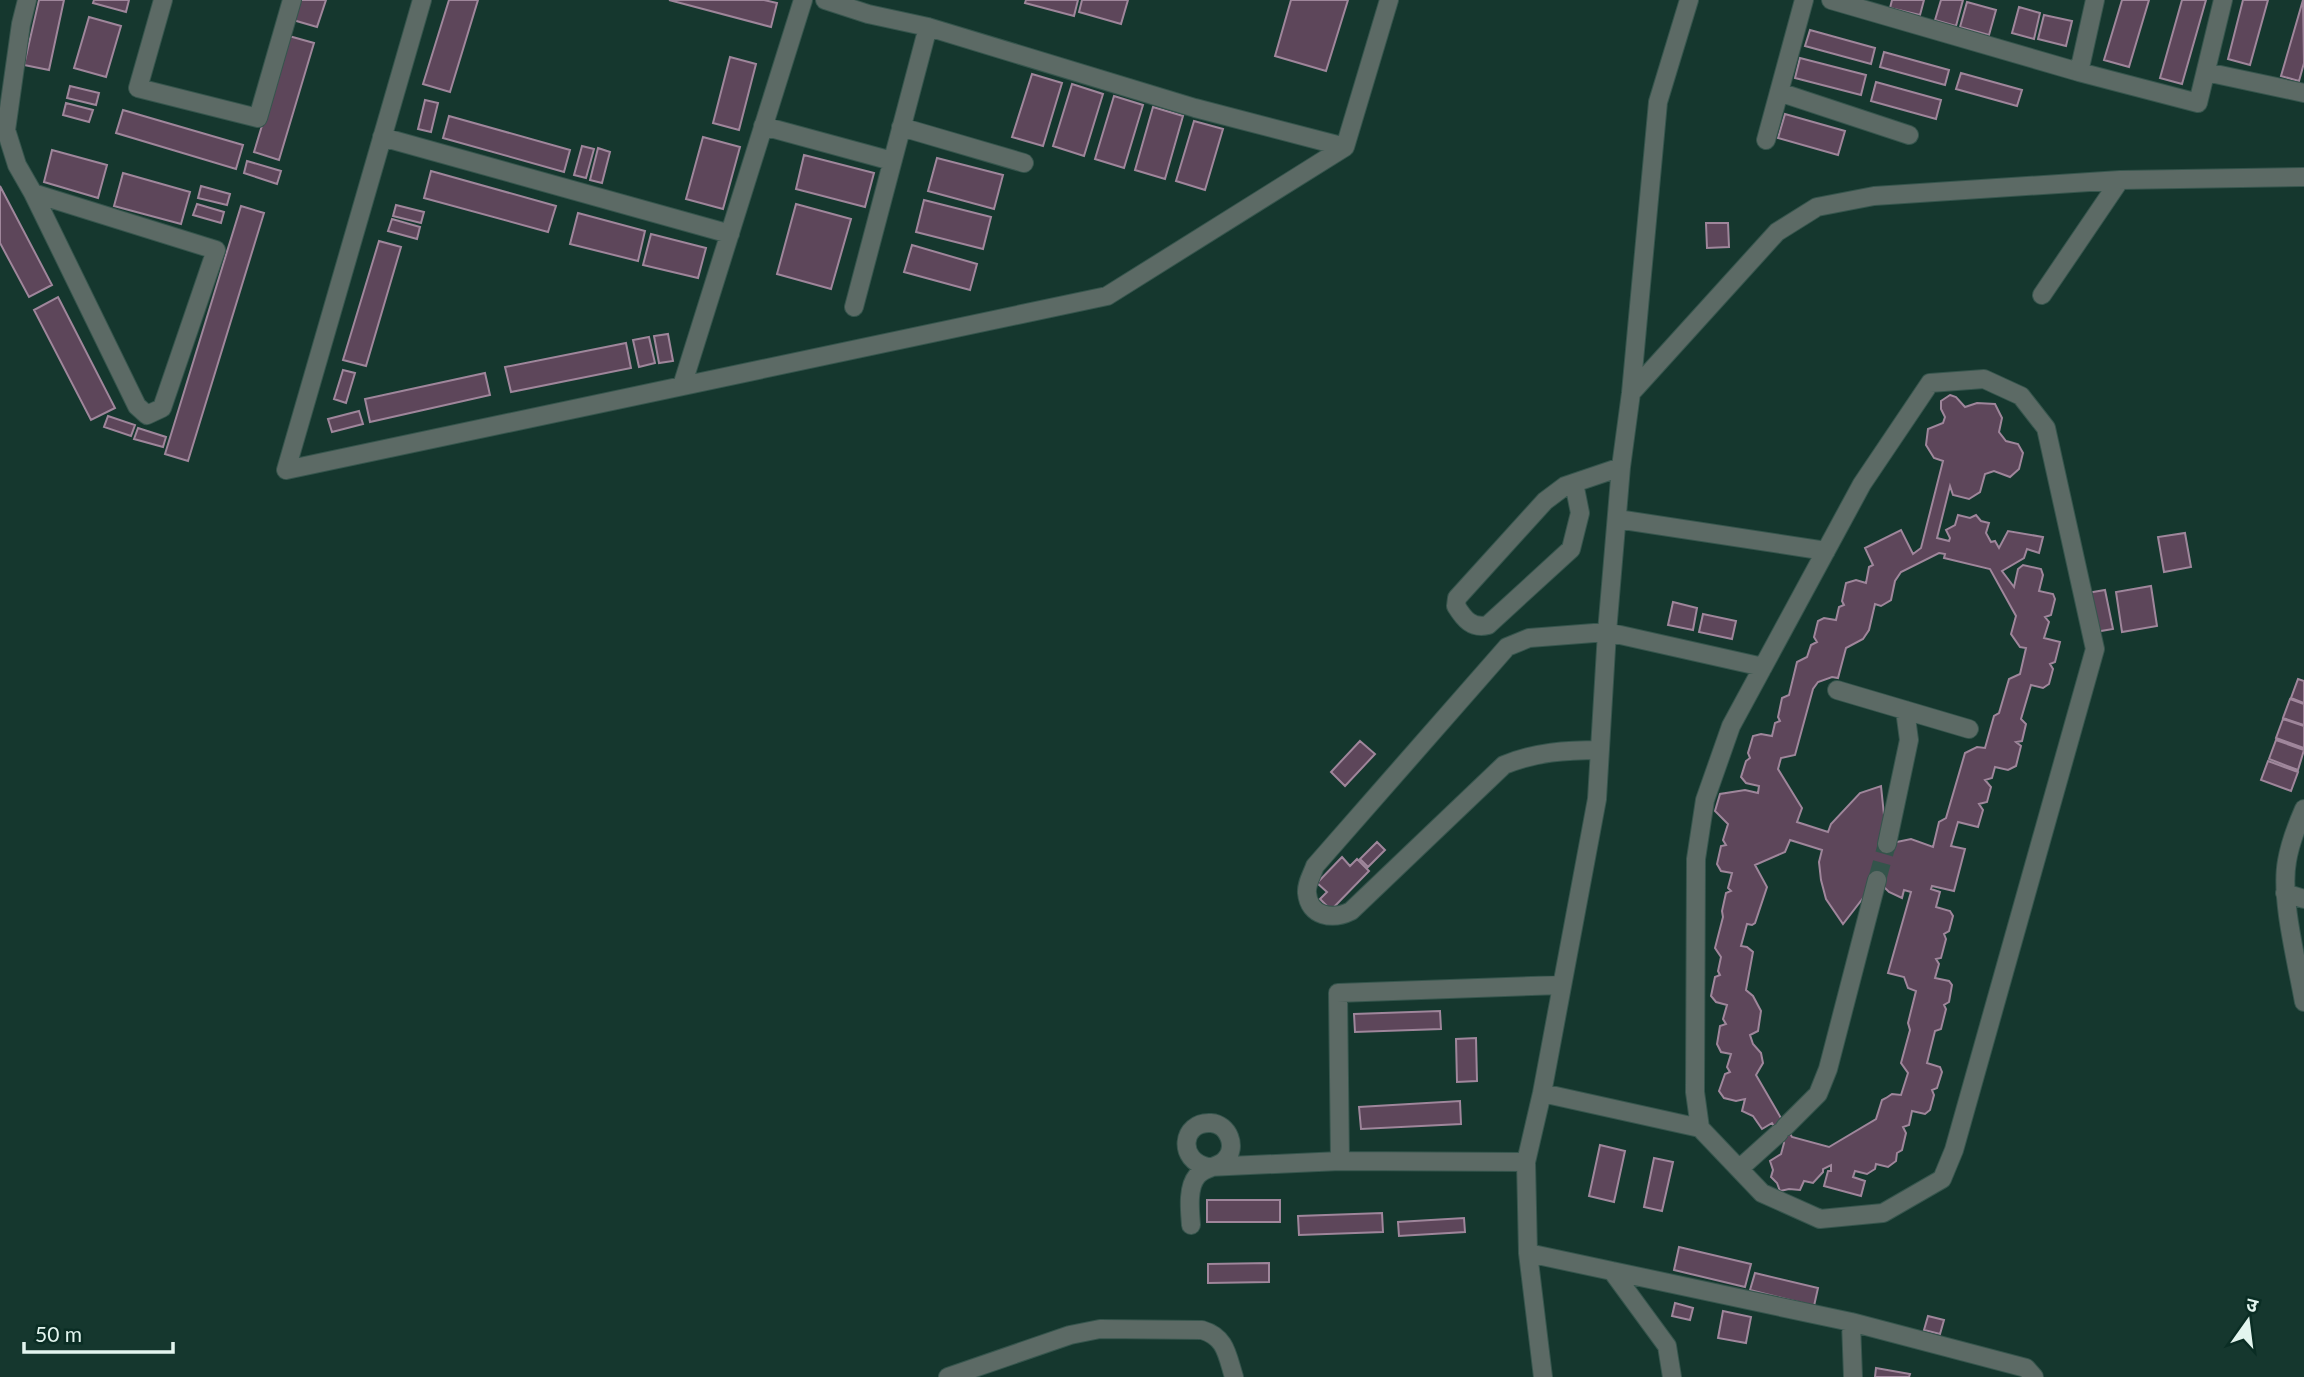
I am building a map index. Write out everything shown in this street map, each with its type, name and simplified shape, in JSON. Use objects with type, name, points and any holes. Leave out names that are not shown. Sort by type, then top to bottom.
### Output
[{"type":"street","points":[[27,0],[6,130],[17,165],[137,406],[147,415],[162,408],[216,250],[33,193]]},
{"type":"street","points":[[163,0],[138,88],[258,118],[292,0]]},
{"type":"street","points":[[422,0],[286,470],[1107,296],[1345,147],[1388,0]]},
{"type":"street","points":[[682,386],[803,0]]},
{"type":"street","points":[[825,0],[870,7],[1195,108],[1345,147]]},
{"type":"street","points":[[1543,1377],[1528,1253],[1526,1162],[1542,1093],[1597,799],[1621,467],[1631,393],[1658,102],[1689,0]]},
{"type":"street","points":[[1766,141],[1804,0]]},
{"type":"street","points":[[1831,0],[2079,72],[2198,103],[2223,0]]},
{"type":"street","points":[[2079,72],[2095,0]]},
{"type":"street","points":[[855,307],[928,27]]},
{"type":"street","points":[[2206,72],[2304,93]]},
{"type":"street","points":[[1779,92],[1909,135]]},
{"type":"street","points":[[763,127],[892,161]]},
{"type":"street","points":[[901,127],[1024,163]]},
{"type":"street","points":[[382,137],[730,234]]},
{"type":"street","points":[[1631,393],[1777,232],[1817,207],[1874,196],[2120,180],[2304,177]]},
{"type":"street","points":[[2042,295],[2120,180]]},
{"type":"street","points":[[1542,1093],[1700,1128],[1762,1193],[1820,1219],[1883,1213],[1942,1179],[1954,1150],[2095,649],[2046,428],[2021,396],[1984,379],[1930,383],[1862,484],[1731,726],[1705,800],[1696,859],[1695,1092],[1700,1128]]},
{"type":"street","points":[[1574,483],[1580,513],[1571,549],[1488,625],[1479,628],[1469,623],[1456,606],[1458,598],[1545,501],[1565,486],[1621,467]]},
{"type":"street","points":[[1617,519],[1826,551]]},
{"type":"street","points":[[1600,750],[1558,751],[1527,756],[1504,765],[1351,911],[1339,917],[1326,916],[1314,908],[1307,896],[1315,866],[1507,647],[1529,638],[1607,632],[1763,667]]},
{"type":"street","points":[[1838,690],[1969,729]]},
{"type":"street","points":[[1887,844],[1909,740],[1905,710]]},
{"type":"street","points":[[2304,809],[2286,862],[2286,893],[2304,1002]]},
{"type":"street","points":[[1739,1169],[1818,1094],[1828,1069],[1877,880]]},
{"type":"street","points":[[2286,893],[2304,899]]},
{"type":"street","points":[[1340,1161],[1338,993],[1562,985]]},
{"type":"street","points":[[1191,1225],[1190,1202],[1194,1183],[1196,1177],[1208,1167],[1340,1161],[1526,1162]]},
{"type":"street","points":[[1528,1253],[1851,1322],[2026,1368],[2034,1377]]},
{"type":"street","points":[[1612,1271],[1667,1346],[1672,1377]]},
{"type":"street","points":[[1851,1322],[1853,1377]]},
{"type":"street","points":[[948,1377],[1070,1335],[1100,1329],[1202,1329],[1214,1334],[1224,1346],[1234,1377]]},
{"type":"building","points":[[39,0],[64,0],[49,70],[24,65]]},
{"type":"building","points":[[94,0],[129,0],[126,12],[93,3]]},
{"type":"building","points":[[299,0],[326,0],[317,27],[293,20]]},
{"type":"building","points":[[449,0],[478,0],[450,92],[423,84]]},
{"type":"building","points":[[669,0],[764,0],[777,3],[771,27]]},
{"type":"building","points":[[1026,0],[1078,0],[1074,16],[1025,3]]},
{"type":"building","points":[[1082,0],[1128,0],[1121,24],[1079,12]]},
{"type":"building","points":[[1291,0],[1348,0],[1326,71],[1275,56]]},
{"type":"building","points":[[1892,0],[1924,0],[1920,15],[1890,8]]},
{"type":"building","points":[[1941,0],[1963,0],[1956,26],[1935,20]]},
{"type":"building","points":[[2122,0],[2149,0],[2129,67],[2104,60]]},
{"type":"building","points":[[2182,0],[2206,0],[2182,84],[2160,78]]},
{"type":"building","points":[[2243,0],[2268,0],[2250,65],[2228,59]]},
{"type":"building","points":[[2303,0],[2304,63],[2299,81],[2281,76]]},
{"type":"building","points":[[1967,2],[1996,10],[1989,35],[1960,27]]},
{"type":"building","points":[[2019,7],[2040,13],[2034,39],[2012,33]]},
{"type":"building","points":[[2044,15],[2072,21],[2066,46],[2038,39]]},
{"type":"building","points":[[89,17],[121,26],[106,77],[74,68]]},
{"type":"building","points":[[1810,30],[1875,48],[1871,64],[1805,46]]},
{"type":"building","points":[[289,36],[314,43],[279,160],[254,152]]},
{"type":"building","points":[[1884,52],[1949,70],[1945,85],[1880,67]]},
{"type":"building","points":[[730,57],[756,64],[739,130],[713,123]]},
{"type":"building","points":[[1800,58],[1866,75],[1861,95],[1795,78]]},
{"type":"building","points":[[1961,73],[2022,90],[2017,106],[1956,89]]},
{"type":"building","points":[[1032,74],[1062,83],[1043,146],[1012,137]]},
{"type":"building","points":[[1876,82],[1941,100],[1936,119],[1871,101]]},
{"type":"building","points":[[1072,84],[1103,94],[1084,156],[1053,146]]},
{"type":"building","points":[[70,86],[99,93],[96,105],[67,98]]},
{"type":"building","points":[[1114,96],[1143,105],[1124,168],[1095,159]]},
{"type":"building","points":[[425,100],[438,103],[431,132],[418,129]]},
{"type":"building","points":[[66,103],[93,110],[89,122],[63,115]]},
{"type":"building","points":[[1153,107],[1183,116],[1165,179],[1135,170]]},
{"type":"building","points":[[123,110],[243,145],[236,169],[116,133]]},
{"type":"building","points":[[1785,114],[1845,131],[1838,155],[1778,138]]},
{"type":"building","points":[[449,116],[570,150],[564,172],[443,138]]},
{"type":"building","points":[[1194,121],[1223,129],[1205,190],[1176,181]]},
{"type":"building","points":[[703,137],[740,147],[723,209],[686,199]]},
{"type":"building","points":[[582,146],[594,149],[586,178],[574,175]]},
{"type":"building","points":[[598,148],[610,152],[602,183],[590,180]]},
{"type":"building","points":[[52,150],[107,165],[98,198],[44,182]]},
{"type":"building","points":[[804,155],[874,173],[865,207],[796,189]]},
{"type":"building","points":[[937,158],[1003,175],[994,209],[928,191]]},
{"type":"building","points":[[247,161],[281,171],[277,184],[244,173]]},
{"type":"building","points":[[431,171],[556,206],[548,232],[424,198]]},
{"type":"building","points":[[123,173],[190,192],[181,224],[114,206]]},
{"type":"building","points":[[0,186],[52,285],[29,297],[0,243]]},
{"type":"building","points":[[201,186],[230,194],[227,205],[198,198]]},
{"type":"building","points":[[924,200],[991,217],[983,249],[916,232]]},
{"type":"building","points":[[197,204],[224,212],[221,223],[193,215]]},
{"type":"building","points":[[796,204],[851,219],[831,289],[777,274]]},
{"type":"building","points":[[396,205],[424,212],[421,223],[393,216]]},
{"type":"building","points":[[241,206],[264,213],[188,461],[165,454]]},
{"type":"building","points":[[578,213],[645,231],[638,261],[570,244]]},
{"type":"building","points":[[392,219],[420,227],[417,239],[388,231]]},
{"type":"building","points":[[1706,223],[1728,223],[1729,247],[1707,248]]},
{"type":"building","points":[[651,234],[706,248],[698,278],[643,265]]},
{"type":"building","points":[[379,241],[401,247],[366,366],[343,360]]},
{"type":"building","points":[[912,245],[977,264],[970,290],[904,272]]},
{"type":"building","points":[[58,297],[115,408],[91,420],[34,310]]},
{"type":"building","points":[[668,334],[673,361],[659,363],[654,336]]},
{"type":"building","points":[[649,337],[655,363],[639,367],[633,340]]},
{"type":"building","points":[[626,343],[631,368],[511,392],[505,367]]},
{"type":"building","points":[[343,370],[355,373],[346,403],[334,399]]},
{"type":"building","points":[[485,373],[490,395],[370,422],[365,399]]},
{"type":"building","points":[[1950,395],[1956,397],[1965,407],[1977,403],[1995,404],[2002,418],[1999,432],[2006,441],[2018,444],[2023,453],[2019,469],[2010,477],[1994,471],[1985,474],[1980,492],[1969,499],[1953,495],[1950,486],[1937,538],[1949,541],[1946,530],[1955,525],[1958,515],[1970,518],[1976,515],[1981,521],[1989,523],[1986,533],[1991,542],[1995,541],[1999,548],[2008,531],[2043,537],[2039,553],[2027,549],[2024,558],[2002,571],[2014,587],[2018,569],[2023,565],[2041,569],[2043,575],[2039,591],[2053,594],[2055,599],[2051,615],[2045,617],[2049,622],[2044,638],[2060,642],[2055,662],[2050,664],[2053,669],[2049,684],[2043,688],[2031,685],[2021,719],[2026,724],[2022,741],[2016,742],[2021,746],[2016,766],[2008,770],[1995,767],[1992,778],[1985,780],[1991,787],[1987,802],[1979,804],[1983,810],[1978,827],[1958,822],[1951,846],[1965,849],[1954,891],[1932,886],[1931,889],[1940,892],[1936,907],[1950,911],[1953,916],[1949,931],[1944,934],[1946,939],[1941,958],[1936,959],[1939,964],[1935,978],[1949,981],[1952,985],[1949,1002],[1944,1005],[1946,1009],[1941,1029],[1935,1031],[1927,1063],[1940,1067],[1942,1072],[1937,1088],[1932,1090],[1934,1095],[1930,1110],[1925,1114],[1912,1111],[1909,1125],[1903,1127],[1906,1133],[1896,1161],[1888,1167],[1876,1164],[1875,1169],[1867,1174],[1855,1171],[1853,1177],[1865,1181],[1861,1196],[1824,1186],[1831,1165],[1823,1169],[1813,1183],[1804,1181],[1800,1190],[1780,1191],[1771,1177],[1773,1170],[1770,1161],[1781,1154],[1784,1143],[1772,1123],[1762,1129],[1753,1116],[1742,1111],[1745,1099],[1736,1101],[1724,1098],[1719,1091],[1725,1074],[1730,1072],[1727,1067],[1731,1054],[1721,1052],[1717,1044],[1720,1026],[1726,1024],[1723,1019],[1727,1005],[1716,1002],[1711,996],[1715,977],[1720,975],[1718,971],[1721,957],[1715,948],[1726,893],[1731,891],[1728,888],[1732,873],[1721,871],[1717,864],[1721,846],[1726,845],[1723,840],[1728,824],[1715,811],[1720,794],[1745,790],[1758,793],[1759,786],[1746,783],[1741,777],[1746,761],[1750,758],[1748,753],[1753,736],[1772,736],[1775,723],[1780,721],[1778,717],[1782,698],[1789,695],[1797,662],[1807,657],[1811,645],[1817,642],[1814,637],[1818,621],[1824,618],[1836,620],[1839,607],[1844,605],[1842,601],[1846,583],[1856,580],[1866,583],[1869,567],[1873,565],[1865,548],[1901,530],[1913,554],[1921,548],[1943,461],[1934,458],[1926,445],[1928,429],[1943,423],[1945,417],[1941,401]],"holes":[[[1939,553],[1945,554],[1944,558],[1990,569],[2016,616],[2011,634],[2020,647],[2026,648],[2020,674],[2009,679],[1985,748],[1977,747],[1965,753],[1946,818],[1939,822],[1933,847],[1911,839],[1887,844],[1881,786],[1860,793],[1831,824],[1828,832],[1797,822],[1802,808],[1778,769],[1781,758],[1795,755],[1813,689],[1818,682],[1832,677],[1838,678],[1846,648],[1863,639],[1869,630],[1875,604],[1881,606],[1891,600],[1895,581],[1901,572]],[[1790,840],[1822,850],[1819,862],[1826,899],[1843,924],[1877,880],[1889,892],[1902,898],[1904,890],[1911,892],[1888,973],[1904,977],[1908,988],[1916,991],[1901,1063],[1908,1073],[1901,1095],[1892,1094],[1882,1100],[1876,1119],[1829,1147],[1792,1137],[1756,1075],[1763,1063],[1761,1053],[1753,1044],[1750,1035],[1758,1031],[1761,1011],[1753,996],[1746,990],[1753,952],[1741,946],[1747,924],[1755,923],[1767,887],[1755,865],[1785,852]]]},
{"type":"building","points":[[359,411],[363,424],[332,432],[328,419]]},
{"type":"building","points":[[108,416],[135,425],[131,436],[104,427]]},
{"type":"building","points":[[138,428],[166,437],[163,447],[134,439]]},
{"type":"building","points":[[2185,533],[2191,567],[2164,572],[2158,537]]},
{"type":"building","points":[[2151,586],[2157,626],[2122,632],[2116,592]]},
{"type":"building","points":[[2105,590],[2113,629],[2095,632],[2087,593]]},
{"type":"building","points":[[1673,602],[1697,608],[1693,630],[1668,625]]},
{"type":"building","points":[[1703,614],[1736,621],[1732,639],[1699,632]]},
{"type":"building","points":[[2298,679],[2304,681],[2304,703],[2291,698]]},
{"type":"building","points":[[2290,699],[2304,704],[2304,725],[2283,718]]},
{"type":"building","points":[[2283,719],[2304,726],[2304,748],[2276,738]]},
{"type":"building","points":[[2276,740],[2304,750],[2298,770],[2269,759]]},
{"type":"building","points":[[1360,741],[1375,754],[1345,786],[1331,772]]},
{"type":"building","points":[[2268,761],[2298,772],[2291,791],[2261,780]]},
{"type":"building","points":[[1377,842],[1385,850],[1368,867],[1360,859]]},
{"type":"building","points":[[1342,857],[1350,866],[1357,859],[1369,871],[1331,910],[1320,899],[1327,892],[1317,883]]},
{"type":"building","points":[[1440,1011],[1441,1029],[1355,1032],[1354,1014]]},
{"type":"building","points":[[1476,1038],[1477,1081],[1457,1082],[1456,1039]]},
{"type":"building","points":[[1460,1101],[1461,1124],[1361,1129],[1359,1107]]},
{"type":"building","points":[[1600,1145],[1625,1151],[1614,1202],[1589,1196]]},
{"type":"building","points":[[1654,1158],[1673,1162],[1662,1211],[1644,1207]]},
{"type":"building","points":[[1207,1200],[1280,1200],[1280,1222],[1207,1222]]},
{"type":"building","points":[[1382,1213],[1383,1232],[1299,1235],[1298,1216]]},
{"type":"building","points":[[1464,1218],[1465,1232],[1399,1236],[1398,1222]]},
{"type":"building","points":[[1679,1247],[1751,1264],[1745,1287],[1674,1270]]},
{"type":"building","points":[[1269,1263],[1269,1282],[1208,1283],[1208,1264]]},
{"type":"building","points":[[1755,1273],[1818,1288],[1814,1306],[1750,1290]]},
{"type":"building","points":[[1675,1303],[1693,1308],[1690,1320],[1672,1316]]},
{"type":"building","points":[[1723,1311],[1751,1317],[1746,1343],[1718,1338]]},
{"type":"building","points":[[1928,1316],[1944,1320],[1940,1334],[1924,1330]]},
{"type":"building","points":[[1876,1368],[1910,1374],[1909,1377],[1875,1377]]},
{"type":"tunnel","points":[[1877,880],[1887,844]]}]
